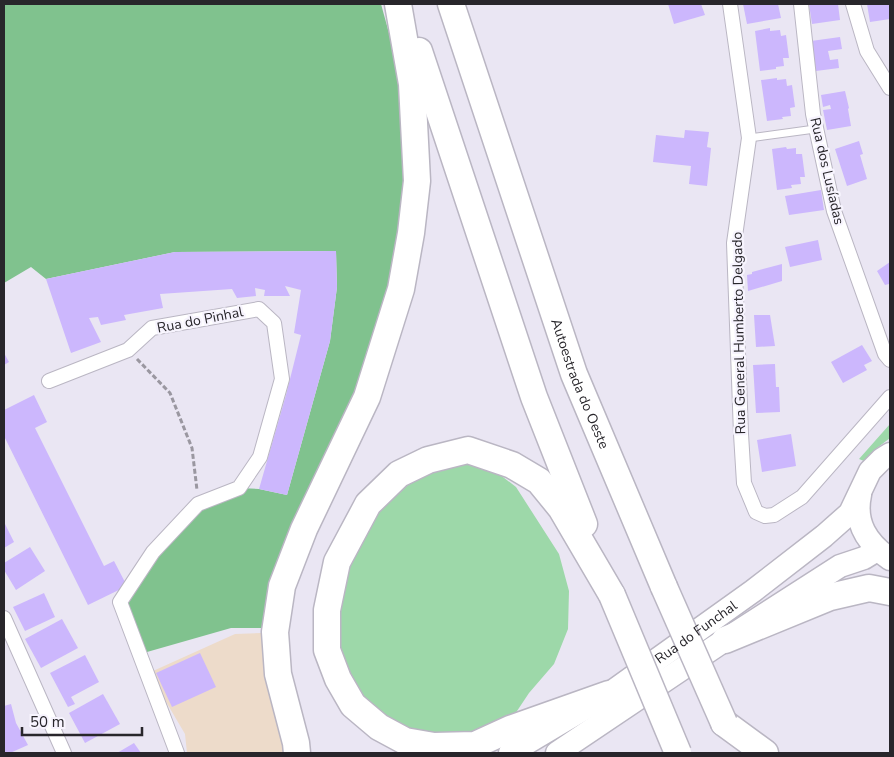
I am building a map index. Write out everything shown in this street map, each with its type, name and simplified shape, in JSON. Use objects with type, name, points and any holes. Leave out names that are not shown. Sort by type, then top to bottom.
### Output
[{"type":"highway","points":[[298,753],[278,674],[275,632],[282,586],[304,529],[367,397],[401,289],[411,233],[417,181],[412,94],[398,4]]},
{"type":"highway","points":[[404,4],[534,397],[612,595],[678,753]]},
{"type":"highway","name":"Autoestrada do Oeste","points":[[451,4],[574,374],[664,587],[738,753]]},
{"type":"highway","points":[[609,694],[510,729],[475,745],[434,746],[405,741],[379,727],[353,705],[338,679],[326,650],[327,610],[338,562],[368,504],[399,474],[428,460],[468,450],[512,465],[539,481],[561,508],[612,595]]},
{"type":"highway","points":[[725,640],[830,597],[869,588],[890,592]]},
{"type":"highway","points":[[724,723],[766,753]]},
{"type":"main road","name":"Rua do Funchal","points":[[510,753],[609,694],[753,591],[824,536],[850,513],[870,471],[890,454]]},
{"type":"main road","name":"Rua do Funchal","points":[[862,486],[858,503],[860,520],[866,536],[884,554]]},
{"type":"main road","name":"Rua do Funchal","points":[[558,753],[725,640],[840,566],[884,554]]},
{"type":"street","name":"Rua General Humberto Delgado","points":[[730,4],[749,138],[734,243],[744,483],[756,512],[766,516],[774,515],[802,497],[890,397]]},
{"type":"street","name":"Rua dos Lusíadas","points":[[801,4],[815,130],[834,211],[885,354],[890,360]]},
{"type":"street","points":[[853,4],[868,51],[890,88]]},
{"type":"street","name":"Rua do Pinhal","points":[[49,381],[128,350],[152,328],[259,309],[274,323],[282,379],[260,457],[239,488],[198,504],[153,552],[120,602],[177,753]]},
{"type":"street","points":[[4,618],[64,753]]},
{"type":"lane","points":[[749,138],[815,130]]},
{"type":"path","points":[[128,350],[170,393],[192,448],[198,504]]},
{"type":"shaded area","points":[[261,633],[269,695],[280,724],[286,753],[187,753],[185,734],[165,700],[153,671],[235,634]]},
{"type":"green space","points":[[4,4],[381,4],[403,84],[406,180],[392,286],[360,393],[268,628],[231,628],[147,652],[120,602],[198,504],[239,488],[259,489],[287,495],[330,341],[337,287],[336,251],[175,252],[46,279],[31,267],[4,283]]},
{"type":"green space","points":[[890,424],[890,438],[864,461],[859,459]]},
{"type":"green space","points":[[468,450],[516,487],[559,554],[569,591],[568,629],[554,664],[529,693],[503,732],[411,742],[338,679],[330,598],[388,485]]},
{"type":"building","points":[[668,4],[701,4],[705,15],[674,24]]},
{"type":"building","points":[[743,4],[778,4],[781,18],[747,24]]},
{"type":"building","points":[[809,4],[838,4],[840,20],[812,24]]},
{"type":"building","points":[[867,4],[890,4],[890,19],[870,22]]},
{"type":"building","points":[[770,28],[770,31],[780,30],[781,36],[786,35],[789,58],[783,58],[784,66],[760,71],[755,31]]},
{"type":"building","points":[[840,37],[842,49],[828,51],[830,60],[838,59],[839,68],[816,71],[811,41]]},
{"type":"building","points":[[777,78],[777,80],[786,79],[787,86],[792,85],[795,107],[790,108],[791,116],[767,121],[761,80]]},
{"type":"building","points":[[845,91],[851,126],[827,130],[823,110],[831,109],[830,105],[823,107],[821,95]]},
{"type":"building","points":[[685,130],[709,132],[707,147],[711,148],[707,186],[689,184],[691,166],[653,162],[656,135],[684,138]]},
{"type":"building","points":[[859,141],[863,154],[860,155],[867,179],[847,186],[835,149]]},
{"type":"building","points":[[786,147],[787,149],[796,148],[796,154],[802,154],[805,177],[800,177],[801,184],[791,185],[792,188],[777,190],[772,149]]},
{"type":"building","points":[[821,190],[824,210],[789,215],[785,196]]},
{"type":"building","points":[[818,240],[822,260],[790,267],[785,247]]},
{"type":"building","points":[[336,251],[337,287],[330,341],[287,495],[259,489],[301,335],[294,333],[301,290],[285,286],[290,296],[264,296],[265,290],[255,288],[256,296],[237,298],[232,289],[160,294],[163,308],[124,315],[126,320],[101,325],[98,317],[89,318],[101,342],[71,353],[46,279],[175,252]]},
{"type":"building","points":[[890,262],[890,287],[889,284],[885,285],[877,271]]},
{"type":"building","points":[[782,264],[782,281],[748,291],[747,275]]},
{"type":"building","points":[[754,315],[770,315],[775,346],[756,347]]},
{"type":"building","points":[[862,345],[872,361],[864,365],[867,370],[843,383],[831,362]]},
{"type":"building","points":[[4,353],[9,362],[4,365]]},
{"type":"building","points":[[775,364],[776,387],[779,387],[780,412],[756,413],[753,365]]},
{"type":"building","points":[[34,395],[47,422],[35,428],[104,566],[114,561],[127,586],[88,605],[4,436],[4,410]]},
{"type":"building","points":[[791,434],[796,466],[762,472],[757,440]]},
{"type":"building","points":[[4,522],[14,542],[4,548]]},
{"type":"building","points":[[30,547],[45,571],[16,590],[4,570],[4,563]]},
{"type":"building","points":[[44,593],[55,617],[25,631],[13,607]]},
{"type":"building","points":[[62,619],[78,648],[41,668],[25,639]]},
{"type":"building","points":[[200,653],[216,687],[172,707],[156,673]]},
{"type":"building","points":[[85,655],[99,682],[71,697],[75,704],[68,707],[50,673]]},
{"type":"building","points":[[103,694],[120,724],[85,743],[69,713]]},
{"type":"building","points":[[11,704],[16,723],[28,745],[10,753],[4,753],[4,706]]},
{"type":"building","points":[[134,743],[141,753],[117,753]]}]
